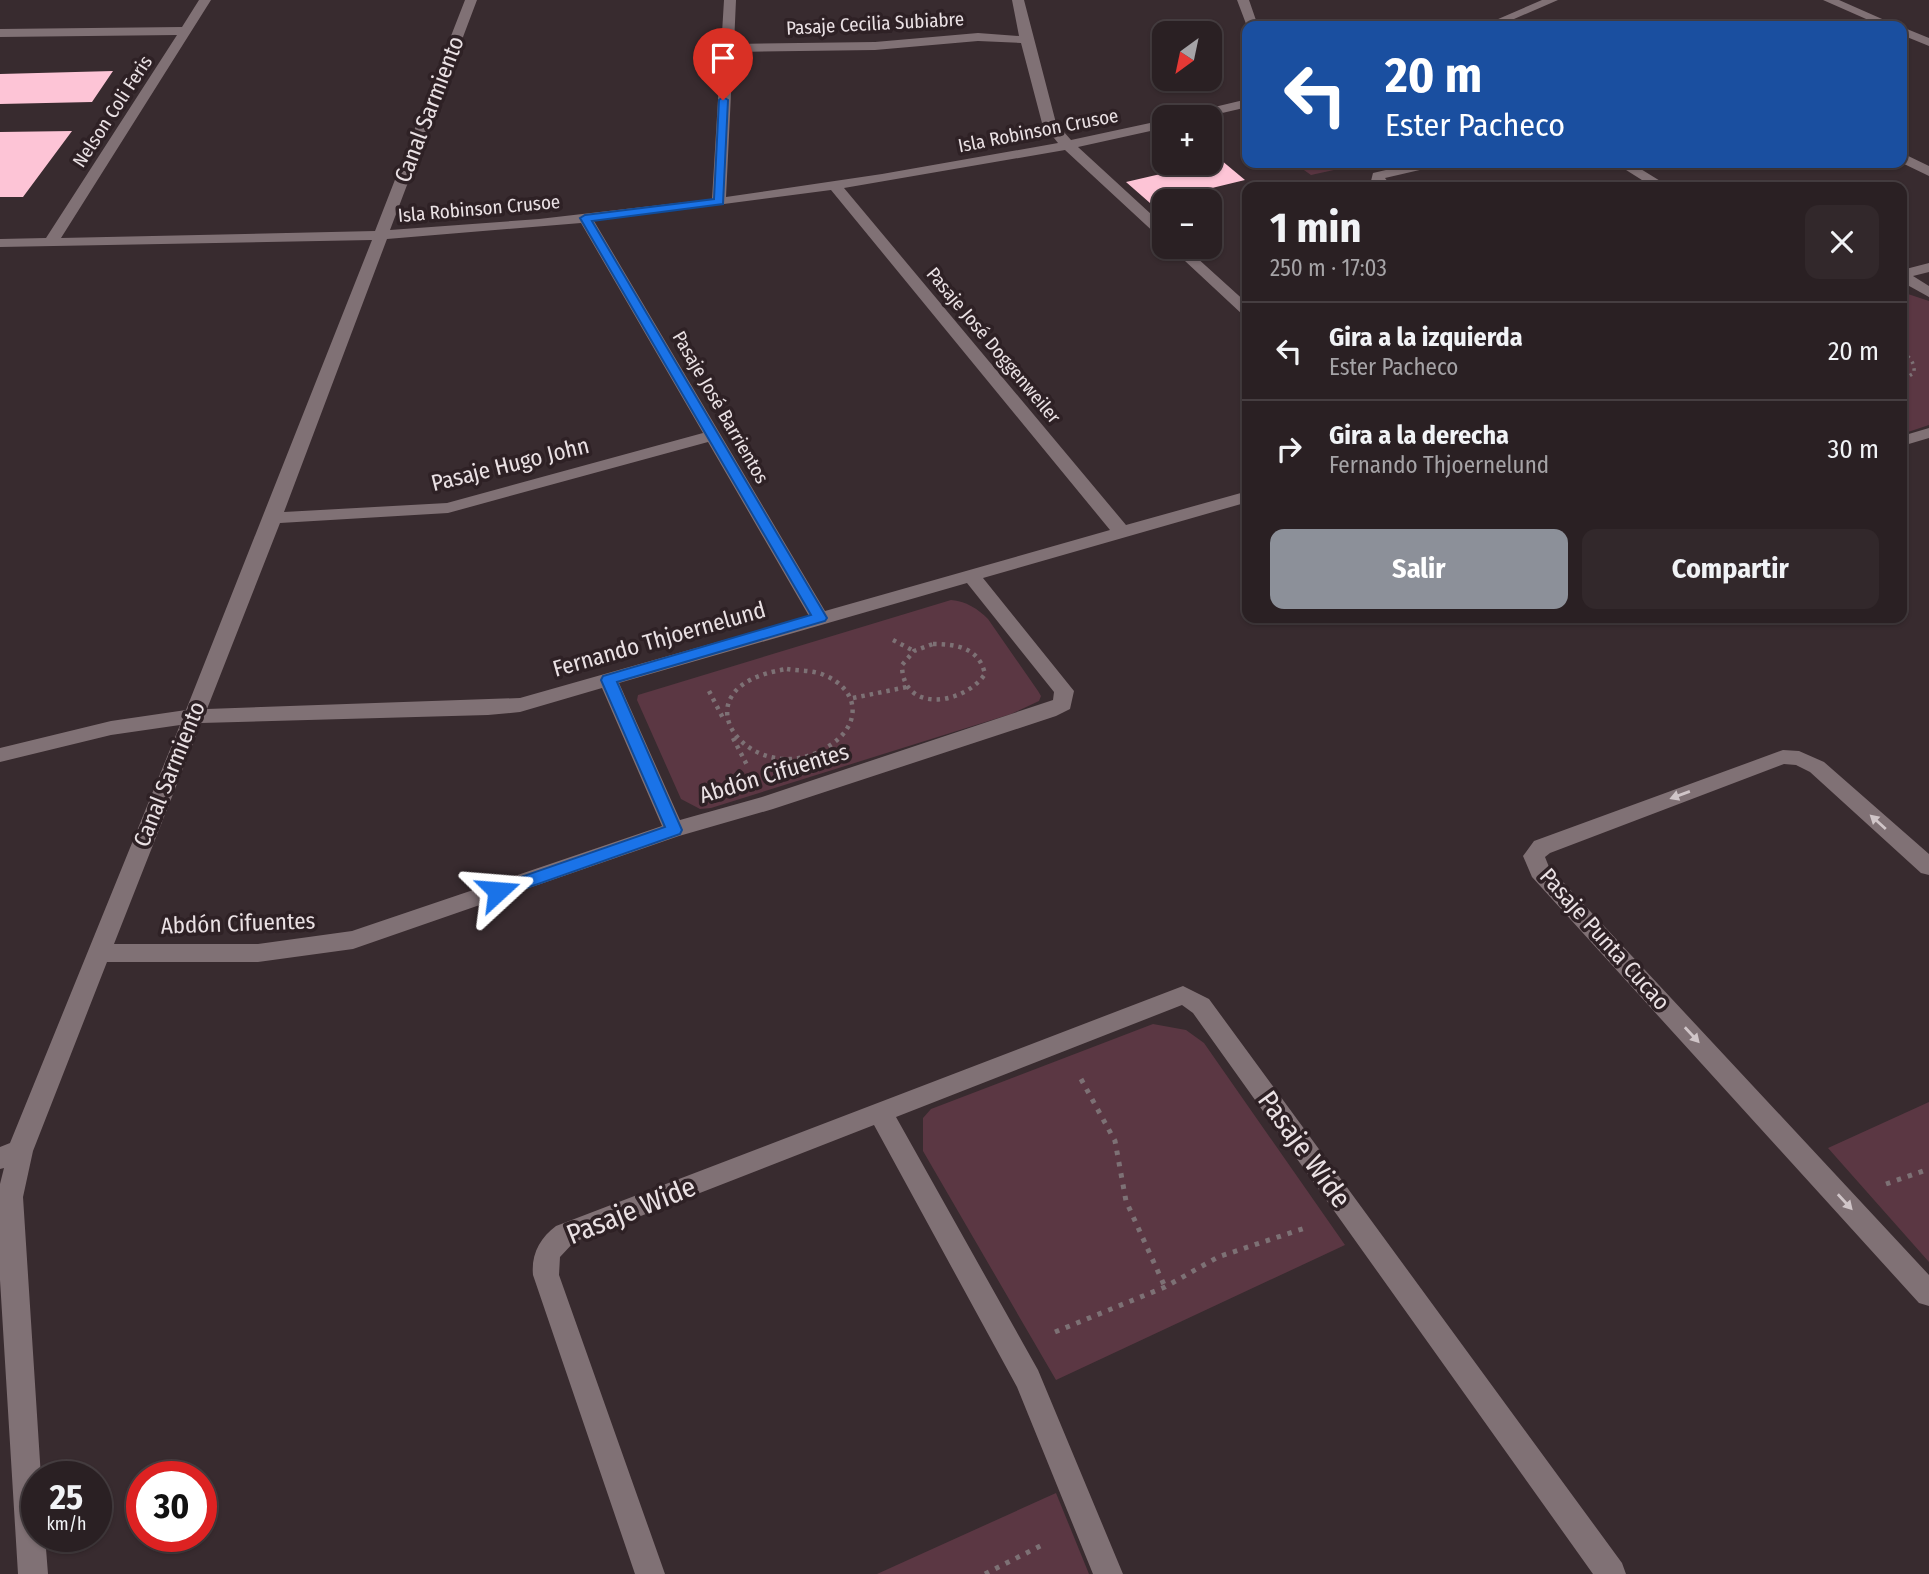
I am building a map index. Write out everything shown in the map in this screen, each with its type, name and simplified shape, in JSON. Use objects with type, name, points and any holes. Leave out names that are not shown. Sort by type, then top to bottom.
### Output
[{"type":"street","name":"Nelson Coli Feris","points":[[51,242],[205,0]]},
{"type":"street","name":"Canal Sarmiento","points":[[33,1574],[11,1244],[10,1155],[98,953],[273,518],[471,0]]},
{"type":"street","points":[[719,201],[730,0]]},
{"type":"street","points":[[1018,0],[1049,123],[1068,145],[1152,223]]},
{"type":"street","points":[[1243,0],[1250,21]]},
{"type":"street","points":[[1500,21],[1552,0]]},
{"type":"street","points":[[1829,0],[1880,21]]},
{"type":"street","points":[[0,33],[185,31]]},
{"type":"street","points":[[1907,35],[1929,42]]},
{"type":"street","name":"Pasaje Cecilia Subiabre","points":[[726,48],[875,46],[978,37],[1026,40]]},
{"type":"street","points":[[1222,109],[1242,104]]},
{"type":"street","name":"Isla Robinson Crusoe","points":[[0,243],[380,235],[585,218],[835,186],[1068,145],[1152,127]]},
{"type":"street","points":[[1907,160],[1929,172]]},
{"type":"street","points":[[1379,182],[1378,176],[1411,168]]},
{"type":"street","points":[[1631,168],[1654,182]]},
{"type":"street","name":"Pasaje José Doggenweiler","points":[[835,186],[1121,531]]},
{"type":"street","name":"Pasaje José Barrientos","points":[[585,218],[820,618]]},
{"type":"street","points":[[1191,259],[1242,306]]},
{"type":"street","points":[[1907,274],[1929,267]]},
{"type":"street","points":[[1907,278],[1929,292]]},
{"type":"street","points":[[1907,440],[1929,433]]},
{"type":"street","name":"Pasaje Hugo John","points":[[273,518],[448,508],[713,436]]},
{"type":"street","name":"Fernando Thjoernelund","points":[[0,755],[111,727],[192,716],[496,708],[520,705],[1242,498]]},
{"type":"street","name":"Abdón Cifuentes","points":[[98,953],[279,952],[315,949],[397,926],[674,830],[910,758],[1063,704],[1064,691],[972,576]]},
{"type":"street","points":[[608,680],[674,830]]},
{"type":"street","name":"Pasaje Punta Cucao","points":[[1929,867],[1817,767],[1791,757],[1783,757],[1542,847],[1534,856],[1540,871],[1929,1294]]},
{"type":"street","name":"Pasaje Wide","points":[[650,1574],[546,1275],[544,1265],[554,1242],[565,1234],[1183,995],[1196,1001],[1611,1574]]},
{"type":"street","points":[[880,1112],[1028,1378],[1108,1574]]},
{"type":"path","points":[[1907,357],[1914,363],[1914,368],[1907,378]]},
{"type":"path","points":[[853,698],[907,687],[924,698],[958,698],[976,689],[985,674],[984,666],[974,653],[965,648],[944,644],[922,647],[902,664],[902,680],[907,687]]},
{"type":"path","points":[[691,655],[766,804]]},
{"type":"path","points":[[805,669],[821,672],[835,679],[853,698],[855,710],[846,733],[835,744],[811,754],[767,756],[739,742],[730,732],[725,720],[726,708],[732,696],[742,686],[771,671],[805,669]]},
{"type":"path","points":[[1058,1043],[1110,1129],[1119,1154],[1121,1185],[1145,1249],[1165,1287]]},
{"type":"path","points":[[1012,1349],[1165,1287],[1218,1257],[1352,1214]]},
{"type":"path","points":[[985,1574],[1029,1550],[1089,1525]]},
{"type":"shaded area","points":[[1301,168],[1343,168],[1311,175]]},
{"type":"shaded area","points":[[1907,294],[1929,301],[1929,425],[1907,432]]},
{"type":"shaded area","points":[[951,600],[971,606],[988,619],[1038,691],[1041,696],[1039,701],[1011,714],[711,808],[700,809],[681,799],[637,700],[638,695]]},
{"type":"shaded area","points":[[1153,1024],[1186,1030],[1204,1043],[1345,1245],[1056,1380],[923,1151],[923,1118],[931,1109]]},
{"type":"shaded area","points":[[1929,1102],[1929,1262],[1828,1148]]},
{"type":"shaded area","points":[[1056,1493],[1089,1574],[877,1574]]},
{"type":"building","points":[[113,71],[92,102],[0,104],[0,74]]},
{"type":"building","points":[[72,131],[23,197],[0,197],[0,132]]},
{"type":"building","points":[[1222,161],[1245,180],[1208,189],[1152,189],[1150,203],[1126,182],[1156,175],[1222,175]]},
{"type":"route","points":[[498,891],[674,830],[608,680],[820,618],[585,218],[719,201],[723,100]]}]
